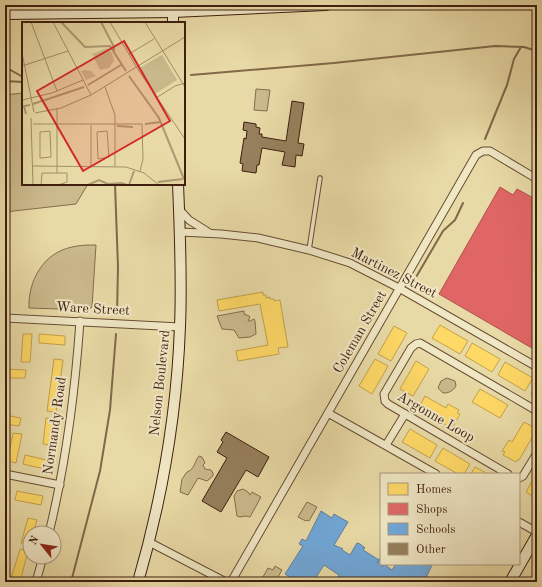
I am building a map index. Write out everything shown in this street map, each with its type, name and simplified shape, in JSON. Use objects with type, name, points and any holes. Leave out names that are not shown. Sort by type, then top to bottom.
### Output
[{"type":"street","points":[[5,14],[83,9],[173,9],[326,5]]},
{"type":"street","points":[[173,9],[173,22]]},
{"type":"street","name":"Coleman Street","points":[[231,582],[478,153],[483,150],[490,151],[537,178]]},
{"type":"street","name":"Nelson Boulevard","points":[[138,582],[159,492],[169,436],[176,376],[180,327],[180,232],[178,185]]},
{"type":"street","points":[[179,209],[189,220],[210,233]]},
{"type":"street","name":"Martinez Street","points":[[180,232],[210,233],[258,238],[309,250],[350,263],[399,288],[537,368]]},
{"type":"street","name":"Ware Street","points":[[5,318],[180,327]]},
{"type":"street","name":"Normandy Road","points":[[51,525],[60,485],[75,387],[80,321]]},
{"type":"street","name":"Argonne Loop","points":[[506,473],[386,403],[384,394],[411,348],[420,343],[537,411]]},
{"type":"street","points":[[328,413],[434,473]]},
{"type":"street","points":[[386,446],[405,414]]},
{"type":"street","points":[[520,478],[523,476],[537,453]]},
{"type":"street","points":[[5,474],[60,485]]},
{"type":"street","points":[[520,523],[537,532]]},
{"type":"street","points":[[510,582],[537,536]]},
{"type":"street","points":[[148,542],[226,582]]},
{"type":"street","points":[[36,582],[41,565]]},
{"type":"lane","points":[[309,250],[320,178]]},
{"type":"shaded area","points":[[256,89],[270,90],[267,111],[254,110]]},
{"type":"shaded area","points":[[22,93],[22,185],[87,185],[76,204],[5,212],[5,95]]},
{"type":"shaded area","points":[[96,245],[92,307],[88,310],[29,308],[31,288],[39,270],[45,262],[62,250],[78,246]]},
{"type":"shaded area","points":[[244,311],[244,314],[250,317],[248,321],[254,319],[256,334],[250,337],[239,338],[234,330],[222,329],[217,316]]},
{"type":"shaded area","points":[[447,378],[455,381],[456,386],[451,391],[443,393],[438,388],[441,381]]},
{"type":"shaded area","points":[[199,456],[202,457],[205,463],[203,465],[205,469],[211,470],[213,476],[207,481],[198,478],[188,495],[180,492],[182,479],[193,467]]},
{"type":"shaded area","points":[[243,489],[250,495],[252,492],[261,497],[250,517],[237,516],[234,496],[237,491]]},
{"type":"shaded area","points":[[307,502],[317,507],[309,521],[298,517]]},
{"type":"shaded area","points":[[275,566],[282,570],[275,582],[260,582],[268,568],[273,570]]},
{"type":"building: Homes","points":[[263,292],[263,295],[266,295],[266,298],[270,297],[270,299],[274,299],[274,301],[280,300],[288,347],[278,348],[279,354],[238,361],[236,351],[268,345],[260,304],[219,311],[217,300]]},
{"type":"building: Homes","points":[[440,325],[468,341],[460,354],[432,338]]},
{"type":"building: Homes","points":[[394,326],[407,333],[391,361],[378,354]]},
{"type":"building: Homes","points":[[23,334],[32,334],[30,362],[21,362]]},
{"type":"building: Homes","points":[[39,334],[65,336],[65,345],[39,343]]},
{"type":"building: Homes","points":[[472,343],[500,359],[492,372],[465,356]]},
{"type":"building: Homes","points":[[54,359],[63,360],[56,412],[47,411]]},
{"type":"building: Homes","points":[[375,359],[388,366],[372,394],[359,386]]},
{"type":"building: Homes","points":[[416,361],[429,369],[413,396],[400,389]]},
{"type":"building: Homes","points":[[505,362],[533,378],[525,391],[498,375]]},
{"type":"building: Homes","points":[[5,369],[26,370],[25,378],[5,378]]},
{"type":"building: Homes","points":[[537,383],[537,398],[531,394]]},
{"type":"building: Homes","points":[[480,389],[508,405],[500,418],[472,402]]},
{"type":"building: Homes","points":[[425,396],[446,408],[448,404],[459,410],[457,413],[460,414],[453,427],[450,425],[449,427],[418,409]]},
{"type":"building: Homes","points":[[5,415],[21,418],[19,426],[5,424]]},
{"type":"building: Homes","points":[[46,418],[55,419],[52,445],[43,444]]},
{"type":"building: Homes","points":[[524,422],[537,429],[519,460],[516,462],[503,455],[505,452],[502,451],[509,440],[512,442]]},
{"type":"building: Homes","points":[[410,429],[437,445],[430,458],[402,442]]},
{"type":"building: Homes","points":[[13,433],[22,434],[16,463],[7,461]]},
{"type":"building: Homes","points":[[443,448],[470,464],[465,473],[456,473],[435,461]]},
{"type":"building: Homes","points":[[25,455],[51,461],[49,470],[23,464]]},
{"type":"building: Homes","points":[[475,467],[486,473],[472,473]]},
{"type":"building: Homes","points":[[537,472],[537,499],[526,492]]},
{"type":"building: Homes","points":[[5,489],[10,490],[5,517]]},
{"type":"building: Homes","points":[[17,491],[43,496],[41,505],[15,500]]},
{"type":"building: Homes","points":[[28,518],[37,520],[35,525],[26,525]]},
{"type":"building: Homes","points":[[20,549],[22,550],[22,565],[24,565],[20,582],[10,582]]},
{"type":"building: Shops","points":[[500,187],[513,195],[517,189],[537,200],[537,351],[439,294]]},
{"type":"building: Schools","points":[[321,511],[332,518],[334,514],[348,522],[334,545],[343,549],[342,550],[350,555],[357,543],[365,548],[363,550],[379,560],[380,558],[380,565],[385,565],[392,570],[395,565],[432,565],[424,582],[335,582],[339,575],[324,565],[313,582],[294,582],[295,580],[285,574],[303,546],[299,544],[302,539],[306,541]]},
{"type":"building: Other","points":[[292,101],[304,103],[298,143],[304,144],[302,156],[296,155],[295,167],[282,165],[285,152],[262,148],[256,173],[242,171],[243,164],[240,163],[244,138],[246,139],[247,131],[243,130],[244,122],[256,124],[256,127],[260,128],[259,134],[262,134],[262,137],[286,141]]},
{"type":"building: Other","points":[[226,432],[269,457],[258,477],[246,470],[221,512],[202,501],[227,458],[217,452],[223,442],[221,440]]},
{"type":"waterway","points":[[191,75],[334,63],[495,46],[524,47],[537,51]]},
{"type":"waterway","points":[[485,139],[507,85],[514,59],[521,47]]},
{"type":"waterway","points":[[5,67],[22,76]]},
{"type":"waterway","points":[[5,81],[22,82]]},
{"type":"waterway","points":[[115,185],[118,267],[117,314]]},
{"type":"waterway","points":[[412,284],[443,231],[455,220],[463,203]]},
{"type":"waterway","points":[[71,582],[100,471],[110,410],[116,334]]}]
